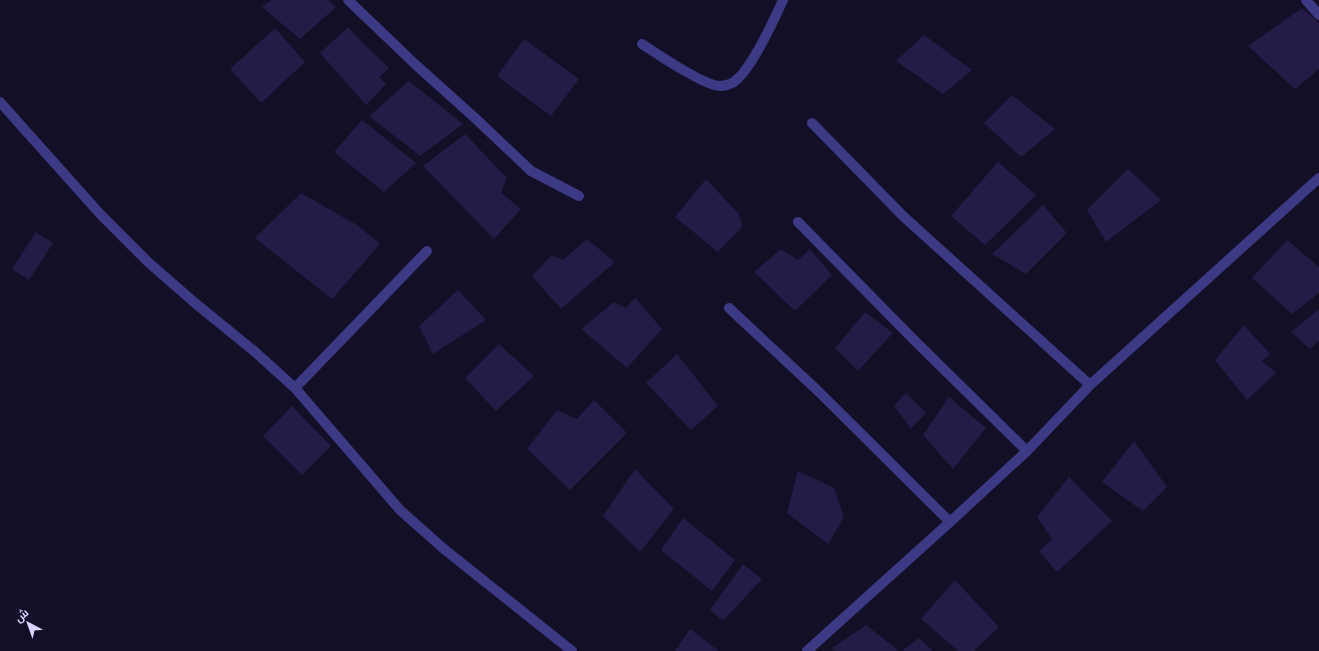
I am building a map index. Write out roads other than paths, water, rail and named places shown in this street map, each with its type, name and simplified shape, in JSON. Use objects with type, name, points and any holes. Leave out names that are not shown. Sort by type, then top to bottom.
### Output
[{"type":"street","points":[[348,0],[530,171],[579,196]]},
{"type":"street","points":[[642,44],[676,66],[710,84],[721,86],[734,82],[746,68],[759,48],[782,0]]},
{"type":"street","points":[[1306,0],[1319,15]]},
{"type":"street","points":[[0,102],[101,215],[148,262],[254,351],[295,388],[400,510],[444,549],[572,651]]},
{"type":"street","points":[[812,123],[867,177],[903,216],[1090,385]]},
{"type":"street","points":[[806,651],[1027,451],[1090,385],[1319,178]]},
{"type":"street","points":[[798,222],[1027,451]]},
{"type":"street","points":[[295,388],[427,251]]},
{"type":"street","points":[[729,308],[816,389],[950,522]]}]
